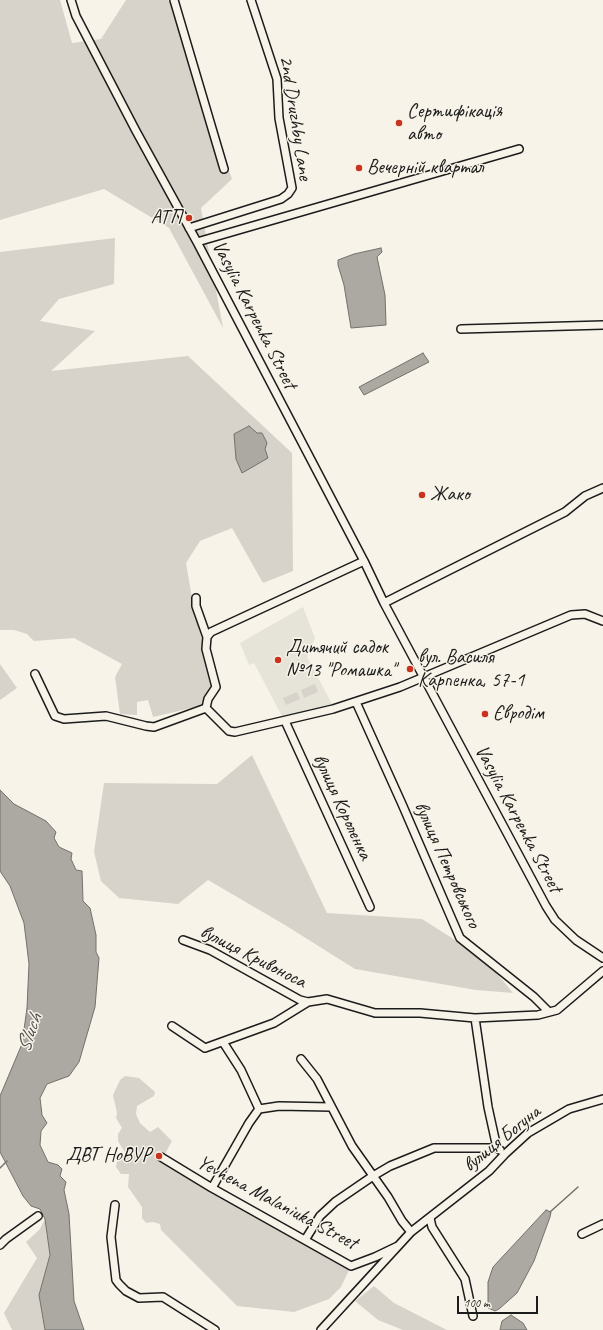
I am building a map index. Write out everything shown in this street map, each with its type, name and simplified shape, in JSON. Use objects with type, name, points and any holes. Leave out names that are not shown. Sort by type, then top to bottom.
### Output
[{"type":"street","points":[[71,0],[76,16],[197,242]]},
{"type":"street","points":[[174,0],[224,169]]},
{"type":"street","name":"2nd Druzhby Lane","points":[[189,228],[285,197],[291,191],[293,185],[279,118],[277,79],[252,0]]},
{"type":"street","name":"Vasylia Karpenka Street","points":[[519,148],[197,242],[364,560],[384,603],[425,677],[546,906],[555,920],[576,940],[603,958]]},
{"type":"street","points":[[461,329],[603,325]]},
{"type":"street","points":[[384,603],[565,512],[585,496],[603,488]]},
{"type":"street","points":[[207,637],[211,632],[364,560]]},
{"type":"street","points":[[196,598],[196,606],[207,637],[206,649],[216,682],[216,687],[208,699],[206,708]]},
{"type":"street","points":[[206,708],[229,731],[235,732],[285,721],[356,702],[425,677],[572,615],[585,614],[603,621]]},
{"type":"street","points":[[35,674],[55,716],[64,719],[106,716],[154,727],[206,708]]},
{"type":"street","name":"вулиця Петровського","points":[[356,702],[460,938],[534,997],[549,1012]]},
{"type":"street","name":"вулиця Короленка","points":[[285,721],[370,907]]},
{"type":"street","name":"вулиця Кривоноса","points":[[183,940],[210,950],[300,1000],[308,1002],[333,1000],[345,1006],[375,1013],[420,1013],[475,1018],[538,1015],[557,1010],[603,971]]},
{"type":"street","name":"вулиця Кривоноса","points":[[172,1026],[205,1048],[274,1023],[308,1002]]},
{"type":"street","points":[[475,1018],[488,1107],[497,1148]]},
{"type":"street","points":[[223,1042],[241,1070],[259,1109]]},
{"type":"street","points":[[301,1059],[317,1079],[352,1146],[411,1232]]},
{"type":"street","name":"вулиця Богуна","points":[[321,1330],[411,1232],[489,1172],[505,1154],[528,1133],[569,1109],[603,1099]]},
{"type":"street","points":[[212,1188],[249,1123],[259,1109],[279,1106],[331,1107]]},
{"type":"street","points":[[305,1240],[320,1216],[335,1202],[390,1166],[434,1148],[497,1148],[505,1154]]},
{"type":"street","name":"Yevhena Malaniuka Street","points":[[161,1157],[212,1188],[350,1266],[375,1257],[401,1244]]},
{"type":"street","points":[[115,1205],[111,1237],[116,1280],[119,1284],[126,1291],[139,1298],[163,1297],[215,1330]]},
{"type":"street","points":[[0,1245],[38,1216]]},
{"type":"street","points":[[430,1218],[432,1227],[465,1279],[472,1316]]},
{"type":"street","points":[[582,1234],[603,1224]]},
{"type":"shaded area","points":[[0,0],[60,0],[72,43],[101,39],[126,0],[167,0],[170,2],[232,179],[201,208],[223,328],[169,228],[104,189],[0,220]]},
{"type":"shaded area","points":[[115,238],[114,284],[59,299],[40,321],[95,331],[51,371],[188,356],[292,453],[293,571],[263,583],[232,528],[200,541],[186,563],[195,615],[214,681],[204,705],[153,717],[148,700],[137,702],[137,715],[120,714],[115,677],[122,664],[74,638],[34,641],[27,634],[14,630],[0,630],[0,252]]},
{"type":"shaded area","name":"Дитячий садок №13 \"Ромашка\"","points":[[303,607],[315,638],[307,657],[332,704],[328,708],[283,718],[254,663],[249,665],[240,643]]},
{"type":"shaded area","points":[[0,664],[17,688],[0,700]]},
{"type":"shaded area","points":[[315,684],[318,692],[304,698],[301,690]]},
{"type":"shaded area","points":[[297,692],[300,699],[286,705],[283,698]]},
{"type":"shaded area","points":[[252,755],[327,913],[422,919],[485,959],[513,993],[476,990],[355,969],[285,925],[208,880],[178,904],[119,898],[101,881],[94,852],[104,783],[217,784]]},
{"type":"shaded area","points":[[125,1076],[139,1078],[155,1092],[154,1096],[137,1106],[136,1114],[140,1123],[150,1132],[158,1127],[172,1141],[161,1161],[350,1268],[341,1287],[329,1299],[294,1312],[237,1306],[161,1230],[160,1224],[153,1222],[146,1223],[142,1218],[142,1207],[128,1187],[129,1174],[121,1174],[116,1167],[117,1161],[127,1156],[118,1141],[118,1134],[122,1128],[116,1118],[117,1113],[113,1095],[120,1080]]},
{"type":"shaded area","points":[[45,1219],[50,1255],[39,1295],[45,1330],[12,1330],[4,1313],[37,1258],[26,1242],[40,1229]]},
{"type":"shaded area","points":[[374,1286],[394,1303],[447,1330],[403,1330],[378,1320],[355,1301]]},
{"type":"water","points":[[381,248],[382,252],[377,257],[385,295],[386,325],[351,328],[338,260],[354,254]]},
{"type":"water","points":[[423,353],[429,362],[364,395],[359,387]]},
{"type":"water","points":[[249,426],[257,433],[262,433],[267,443],[265,449],[268,458],[242,473],[236,459],[234,434]]},
{"type":"water","name":"Sluch","points":[[0,790],[14,804],[46,821],[56,832],[54,838],[59,847],[72,853],[71,859],[76,870],[82,871],[83,901],[90,908],[96,935],[96,952],[99,958],[95,1007],[79,1062],[69,1076],[47,1084],[40,1098],[42,1115],[47,1123],[41,1131],[40,1145],[48,1162],[58,1165],[62,1169],[60,1176],[66,1182],[64,1190],[69,1214],[74,1301],[84,1330],[45,1330],[39,1295],[50,1255],[45,1219],[40,1209],[31,1206],[23,1196],[0,1152],[0,1096],[22,1044],[27,1008],[29,964],[24,923],[10,886],[0,871]]},
{"type":"water","points":[[546,1210],[551,1212],[550,1217],[534,1261],[517,1293],[499,1309],[495,1311],[488,1308],[488,1282],[493,1267]]},
{"type":"water","points":[[511,1315],[523,1323],[527,1330],[500,1330],[502,1321]]},
{"type":"waterway","points":[[0,1168],[7,1161]]},
{"type":"waterway","points":[[550,1212],[578,1187]]},
{"type":"place","name":"Сертифікація авто","points":[[399,123]]},
{"type":"place","name":"Вечерній квартал","points":[[359,168]]},
{"type":"place","name":"АТП","points":[[189,218]]},
{"type":"place","name":"Жако","points":[[422,495]]},
{"type":"place","name":"Дитячий садок №13 \"Ромашка\"","points":[[278,660]]},
{"type":"place","name":"вул. Василя Карпенка, 57-1","points":[[410,669]]},
{"type":"place","name":"Євродім","points":[[485,714]]},
{"type":"place","name":"ДВТ НоВУР","points":[[159,1156]]}]
